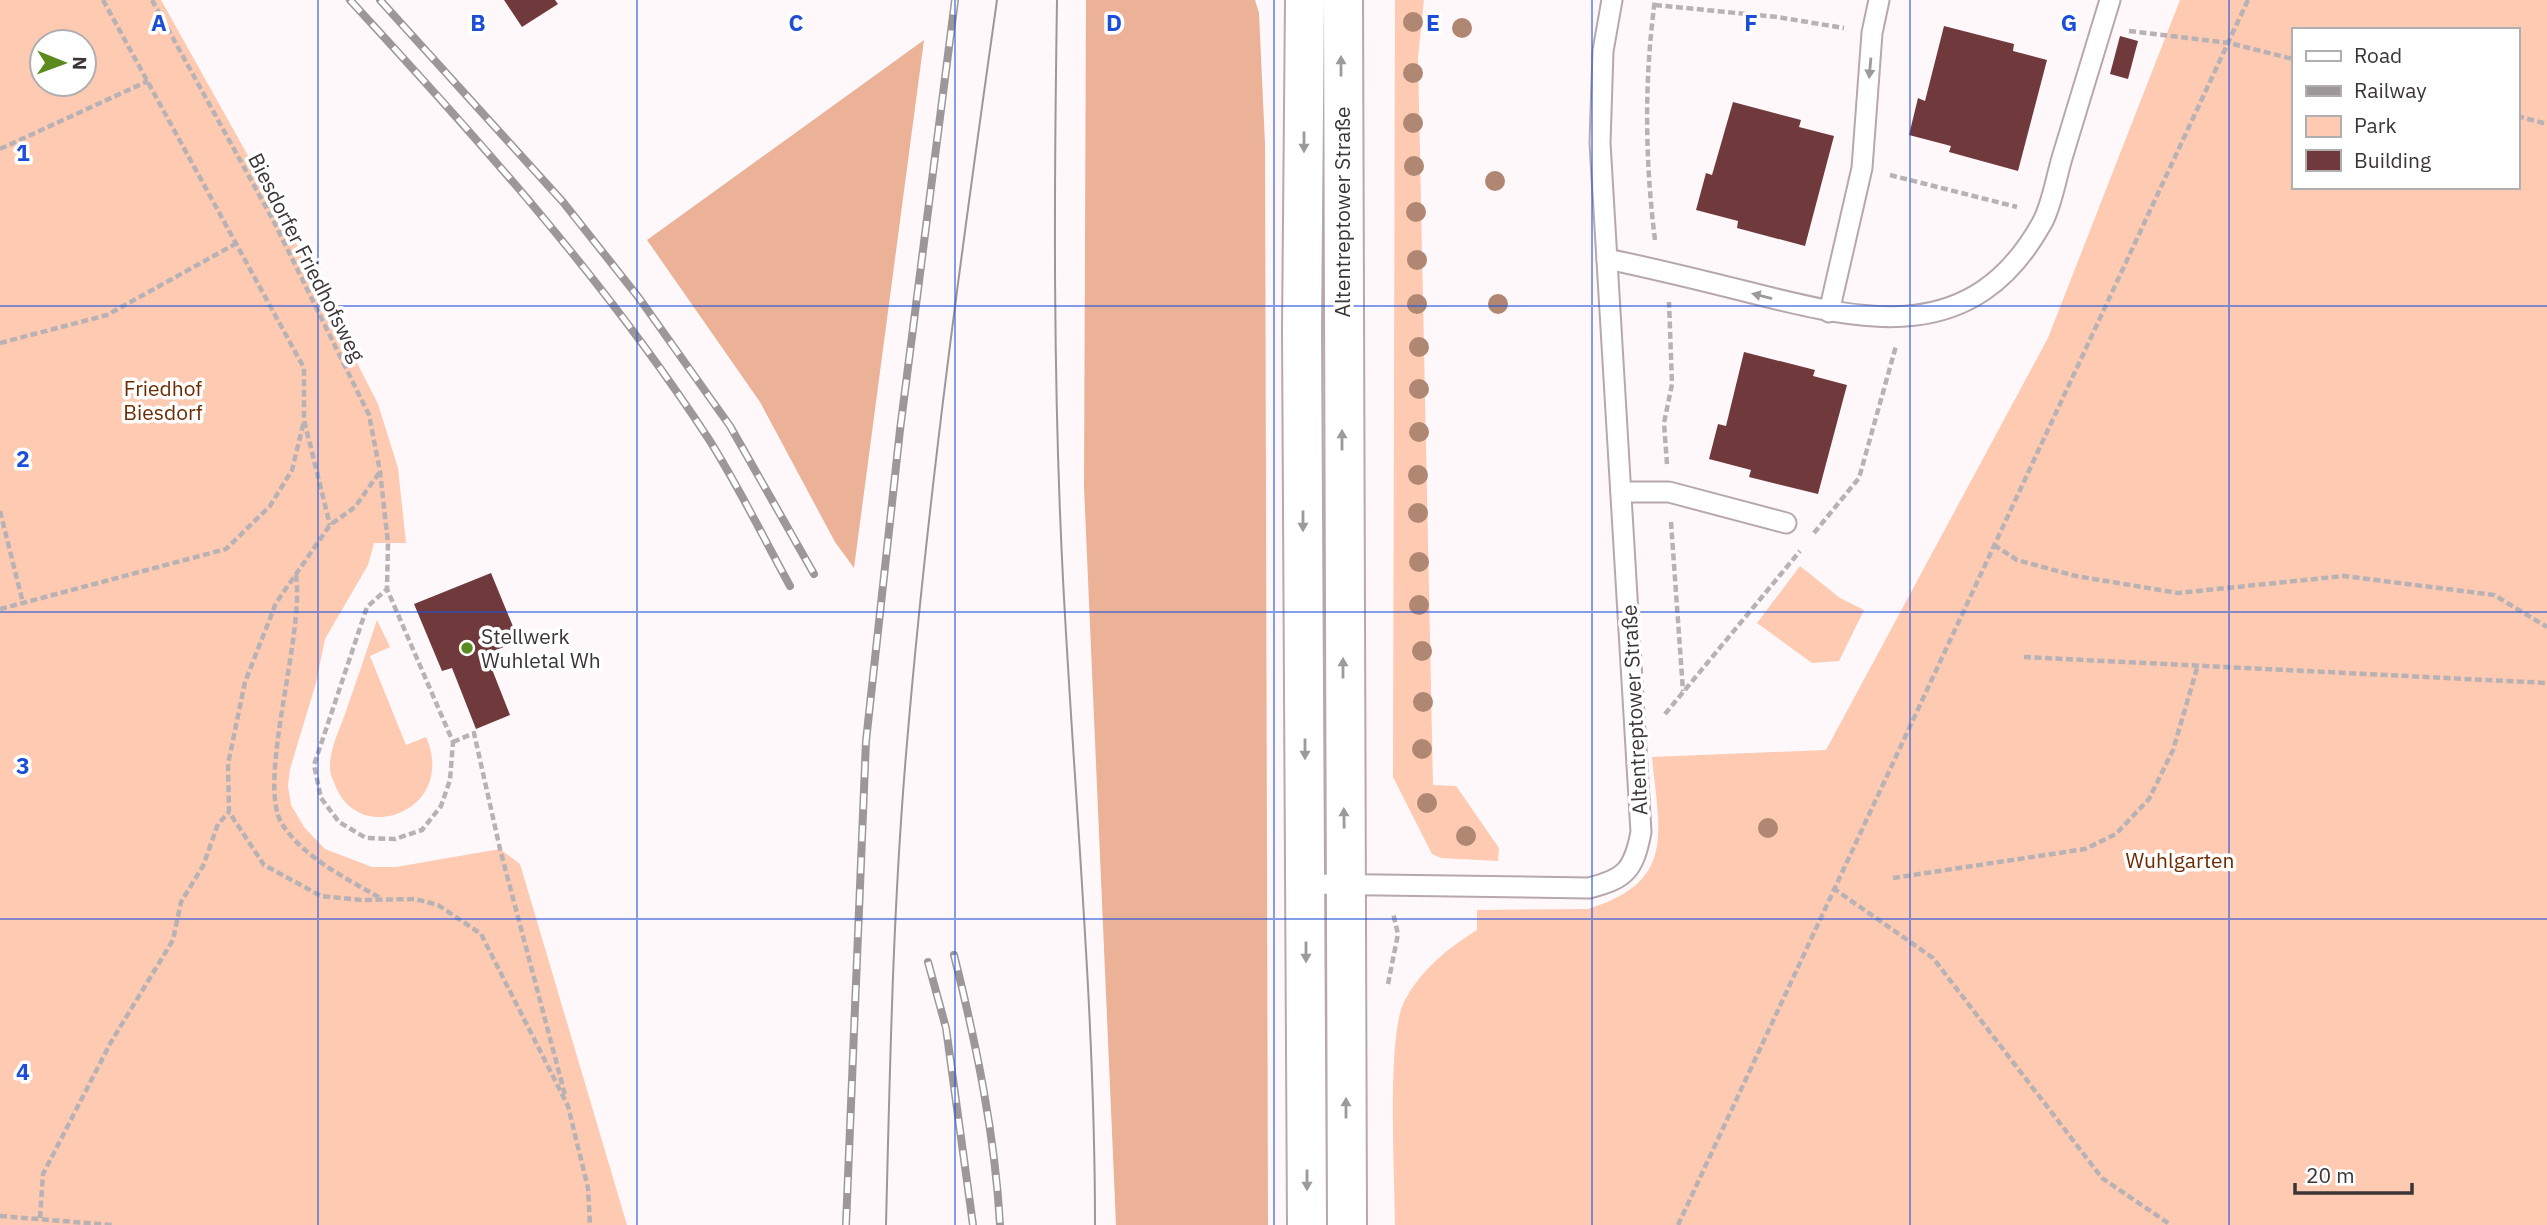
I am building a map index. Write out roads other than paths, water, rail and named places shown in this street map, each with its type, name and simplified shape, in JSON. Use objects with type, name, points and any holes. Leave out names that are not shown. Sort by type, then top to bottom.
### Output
[{"type":"main road","name":"Altentreptower Straße","points":[[1305,0],[1302,330],[1307,1225]]},
{"type":"main road","name":"Altentreptower Straße","points":[[1343,0],[1347,1225]]},
{"type":"lane","name":"Altentreptower Straße","points":[[1306,884],[1589,888],[1615,882],[1636,861],[1641,832],[1600,143],[1603,51],[1612,0]]},
{"type":"lane","points":[[1829,312],[1862,168],[1872,33],[1879,0]]},
{"type":"lane","points":[[1607,259],[1829,312],[1870,318],[1904,318],[1939,311],[1980,291],[2016,262],[2045,214],[2110,0]]},
{"type":"lane","points":[[1621,492],[1669,492],[1786,523]]},
{"type":"tram line","points":[[886,1225],[895,923],[915,650],[935,464],[997,0]]},
{"type":"tram line","points":[[1057,0],[1057,434],[1092,1063],[1095,1225]]},
{"type":"railway","points":[[350,0],[538,211],[626,322],[708,438],[790,586]]},
{"type":"railway","points":[[380,0],[563,202],[639,298],[730,426],[814,574]]},
{"type":"railway","points":[[846,1225],[866,741],[900,430],[955,0]]},
{"type":"railway","points":[[954,955],[983,1089],[994,1157],[1000,1225]]},
{"type":"railway","points":[[928,962],[946,1028],[973,1225]]},
{"type":"place","name":"Stellwerk Wuhletal Wh","points":[[467,648]]},
{"type":"park label","name":"Friedhof Biesdorf","points":[[163,400]]},
{"type":"park label","name":"Wuhlgarten","points":[[2180,860]]}]
